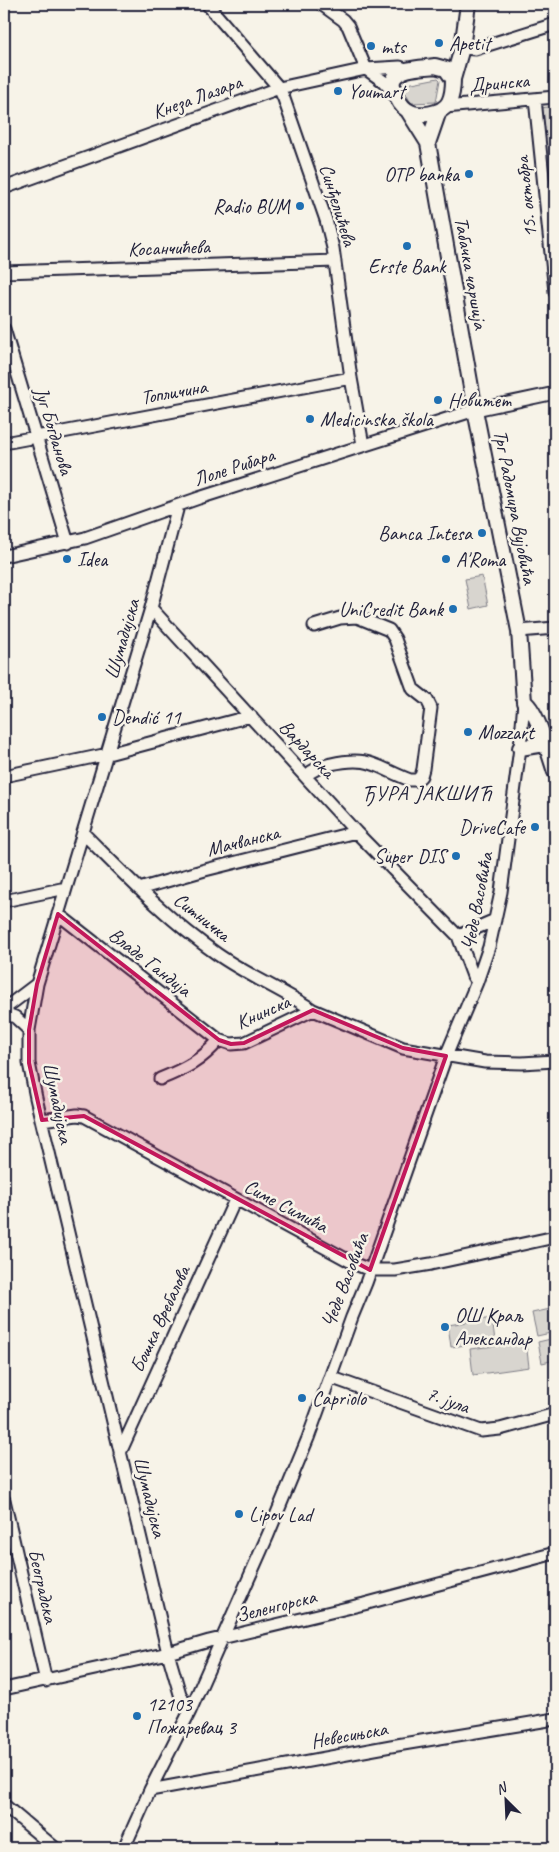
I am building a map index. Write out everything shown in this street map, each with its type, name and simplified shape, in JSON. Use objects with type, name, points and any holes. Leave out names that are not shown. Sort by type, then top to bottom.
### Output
[{"type":"main road","points":[[453,80],[446,69],[435,66],[408,70],[396,76],[392,84],[396,95],[408,111],[423,113],[442,109],[450,101],[453,80],[462,48],[468,4]]},
{"type":"main road","points":[[435,66],[462,48]]},
{"type":"main road","name":"Табачка чаршија","points":[[428,143],[442,109]]},
{"type":"main road","name":"Табачка чаршија","points":[[408,111],[428,143],[475,410]]},
{"type":"main road","name":"Трг Радомира Вујовића","points":[[475,410],[519,631],[524,702]]},
{"type":"main road","points":[[524,702],[531,707],[555,772]]},
{"type":"main road","points":[[520,748],[545,744]]},
{"type":"street","name":"Синђелићева","points":[[207,4],[279,88],[326,220],[335,261],[351,378],[363,445]]},
{"type":"street","points":[[321,4],[348,26],[366,69],[383,81],[396,95]]},
{"type":"street","points":[[462,48],[475,49],[555,24]]},
{"type":"street","name":"Кнеза Лазара","points":[[4,188],[279,88],[366,69],[400,67],[408,70]]},
{"type":"street","name":"Дринска","points":[[442,109],[555,97]]},
{"type":"street","name":"15. октобра","points":[[535,99],[555,292]]},
{"type":"street","name":"Косанчићева","points":[[4,272],[335,261]]},
{"type":"street","name":"Југ Богданова","points":[[4,329],[68,543]]},
{"type":"street","name":"Топличина","points":[[4,443],[351,378]]},
{"type":"street","name":"Лоле Рибара","points":[[4,556],[68,543],[363,445],[475,410],[555,393]]},
{"type":"street","name":"Шумадијска","points":[[178,506],[151,608],[108,754],[37,984],[29,1030],[29,1063],[168,1652],[180,1694],[190,1711]]},
{"type":"street","name":"Вардарска","points":[[151,608],[356,832],[458,936],[477,982]]},
{"type":"street","points":[[306,776],[311,770],[358,760],[375,764],[399,776],[417,780],[421,776],[423,769],[431,708],[426,700],[413,690],[395,639],[389,630],[357,617],[340,618],[314,626]]},
{"type":"street","points":[[519,631],[555,628]]},
{"type":"street","name":"Чеде Васовића","points":[[124,1848],[150,1790],[190,1711],[294,1473],[370,1270],[446,1056],[477,982],[489,947],[500,892],[520,748],[524,702]]},
{"type":"street","points":[[4,776],[108,754],[251,716]]},
{"type":"street","name":"Мачванска","points":[[139,889],[205,870],[356,832]]},
{"type":"street","name":"Ситничка","points":[[84,834],[174,922],[219,955],[313,1010]]},
{"type":"street","points":[[4,901],[66,888]]},
{"type":"street","name":"Владе Гандија","points":[[58,914],[219,1040]]},
{"type":"street","points":[[458,936],[495,920]]},
{"type":"street","points":[[29,1030],[16,1017],[4,1011],[37,984]]},
{"type":"street","name":"Книнска","points":[[160,1079],[202,1058],[219,1040],[231,1044],[244,1043],[313,1010],[403,1048],[485,1062],[522,1063],[555,1061]]},
{"type":"street","name":"Симе Симића","points":[[42,1120],[77,1115],[84,1116],[188,1172],[235,1200],[355,1264],[370,1270],[394,1270],[431,1264],[555,1237]]},
{"type":"street","name":"Бошка Вребалова","points":[[120,1453],[235,1200]]},
{"type":"street","name":"7. јула","points":[[330,1377],[481,1431],[500,1429],[555,1414]]},
{"type":"street","name":"Београдска","points":[[4,1500],[46,1681]]},
{"type":"street","name":"Зеленгорска","points":[[4,1689],[46,1681],[364,1604],[555,1553]]},
{"type":"street","name":"Невесињска","points":[[150,1790],[391,1746],[555,1719]]},
{"type":"street","points":[[4,1805],[56,1848]]},
{"type":"highlighted area","points":[[58,914],[219,1040],[231,1044],[244,1043],[313,1010],[403,1048],[446,1056],[370,1270],[84,1116],[42,1120],[29,1063],[29,1030],[37,984]]},
{"type":"shaded area","points":[[438,78],[440,80],[436,102],[411,103],[402,87],[402,85]]},
{"type":"shaded area","points":[[555,106],[555,261],[541,108]]},
{"type":"shaded area","points":[[482,576],[488,605],[471,609],[465,579]]},
{"type":"shaded area","points":[[555,1308],[555,1332],[537,1336],[532,1313]]},
{"type":"shaded area","points":[[492,1318],[495,1341],[451,1347],[448,1325]]},
{"type":"shaded area","points":[[555,1338],[555,1360],[542,1363],[538,1342]]},
{"type":"shaded area","points":[[526,1342],[529,1367],[473,1375],[470,1349]]},
{"type":"place","name":"Apetit","points":[[439,43]]},
{"type":"place","name":"mts","points":[[371,46]]},
{"type":"place","name":"Youmart","points":[[338,91]]},
{"type":"place","name":"OTP banka","points":[[469,174]]},
{"type":"place","name":"Radio BUM","points":[[300,206]]},
{"type":"place","name":"Erste Bank","points":[[407,246]]},
{"type":"place","name":"Новитет","points":[[438,400]]},
{"type":"place","name":"Medicinska škola","points":[[310,419]]},
{"type":"place","name":"Banca Intesa","points":[[482,533]]},
{"type":"place","name":"Idea","points":[[67,559]]},
{"type":"place","name":"A'Roma","points":[[446,559]]},
{"type":"place","name":"UniCredit Bank","points":[[453,609]]},
{"type":"place","name":"Dendić 11","points":[[102,717]]},
{"type":"place","name":"Mozzart","points":[[468,732]]},
{"type":"place","name":"DriveCafe","points":[[535,827]]},
{"type":"place","name":"Super DIS","points":[[456,856]]},
{"type":"place","name":"ОШ Краљ Александар","points":[[445,1327]]},
{"type":"place","name":"Capriolo","points":[[302,1398]]},
{"type":"place","name":"Lipov Lad","points":[[239,1514]]},
{"type":"place","name":"12103 Пожаревац 3","points":[[137,1716]]},
{"type":"district","name":"ЂУРА ЈАКШИЋ","points":[[427,793]]}]
